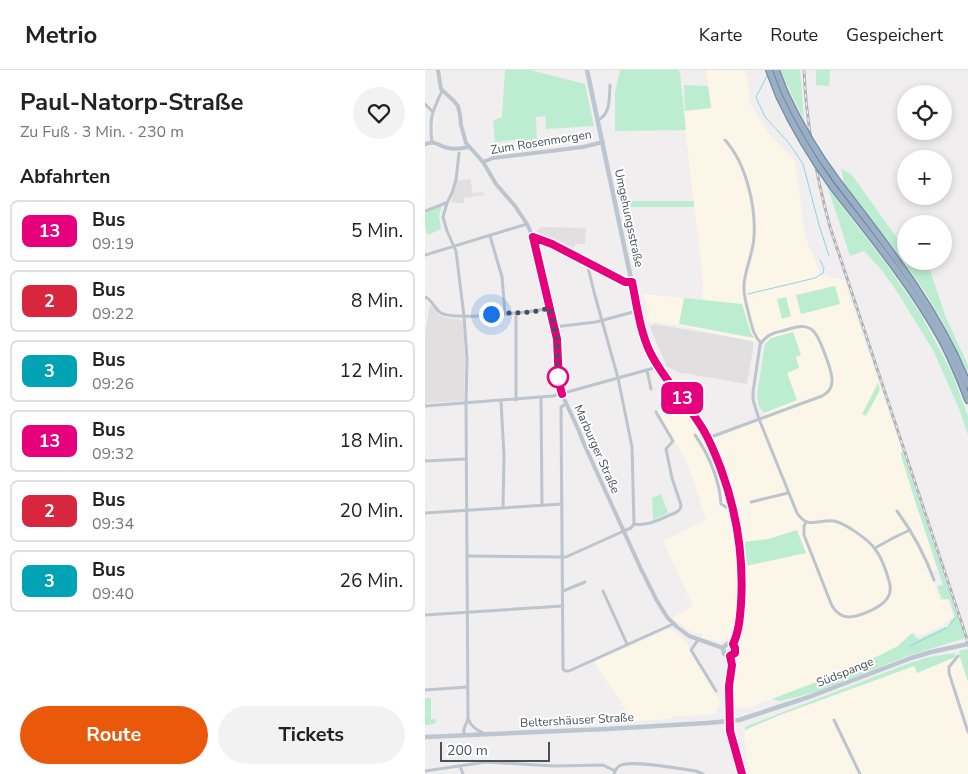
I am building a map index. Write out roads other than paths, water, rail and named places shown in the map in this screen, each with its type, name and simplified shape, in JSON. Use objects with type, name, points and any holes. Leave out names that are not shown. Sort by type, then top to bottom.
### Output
[{"type":"highway","points":[[769,70],[772,79],[782,94]]},
{"type":"highway","points":[[776,72],[782,94],[803,142],[914,296],[940,338],[968,400]]},
{"type":"highway","points":[[835,184],[889,249],[921,295],[944,333],[968,385]]},
{"type":"main road","name":"Umgehungsstraße","points":[[587,70],[642,331],[651,355],[658,367],[691,410],[708,438],[733,507],[740,542],[742,574],[739,625],[733,644]]},
{"type":"main road","points":[[727,644],[733,644],[736,651],[733,655],[727,656],[723,654],[723,648],[727,644]]},
{"type":"main road","name":"Südspange","points":[[730,721],[763,713],[809,697],[911,658],[968,644]]},
{"type":"main road","points":[[730,656],[732,665],[729,686],[730,731],[742,774]]},
{"type":"main road","name":"Beltershäuser Straße","points":[[425,737],[730,721]]},
{"type":"street","points":[[432,142],[430,126],[432,111],[442,90],[438,70]]},
{"type":"street","points":[[598,120],[603,118],[608,109],[610,85]]},
{"type":"street","name":"Marburger Straße","points":[[442,90],[458,106],[463,133],[469,147],[483,162],[492,178],[515,206],[533,237],[554,327],[559,383],[562,394],[656,599],[673,624],[689,636],[723,648]]},
{"type":"street","points":[[425,104],[432,111]]},
{"type":"street","points":[[725,140],[733,150],[746,180],[752,205],[753,238],[751,255],[744,280],[744,293],[753,331],[761,343]]},
{"type":"street","points":[[425,144],[432,142],[450,149],[469,147]]},
{"type":"street","name":"Zum Rosenmorgen","points":[[483,162],[493,158],[583,147],[603,142]]},
{"type":"street","points":[[459,153],[452,193],[443,215],[444,223],[455,246],[464,316],[467,359],[467,687],[470,735]]},
{"type":"street","points":[[425,211],[447,203]]},
{"type":"street","points":[[425,255],[527,224]]},
{"type":"street","points":[[490,236],[501,277],[505,313]]},
{"type":"street","points":[[533,237],[552,244],[625,282],[632,282]]},
{"type":"street","points":[[467,556],[569,556],[631,528],[634,524],[632,447],[618,378],[587,263]]},
{"type":"street","points":[[425,297],[431,301],[441,314],[450,316],[532,312],[550,308]]},
{"type":"street","points":[[554,327],[602,321],[633,312]]},
{"type":"street","points":[[516,313],[516,400]]},
{"type":"street","points":[[708,438],[759,419],[822,396],[830,389],[832,379],[820,341],[815,332],[809,328],[795,327],[777,332],[767,337],[761,343],[753,397],[759,419],[788,493],[802,520],[816,523],[832,521],[840,523],[858,534],[875,548],[889,580],[891,589],[889,596],[881,604],[857,616],[841,616],[836,612],[811,553],[804,532],[806,522]]},
{"type":"street","points":[[425,406],[541,398],[562,394],[654,368]]},
{"type":"street","points":[[647,370],[651,389]]},
{"type":"street","points":[[541,398],[542,505]]},
{"type":"street","points":[[501,401],[505,456],[503,508]]},
{"type":"street","points":[[566,404],[561,408],[563,670],[569,671],[673,624]]},
{"type":"street","points":[[634,524],[647,524],[677,512],[681,505],[672,478],[666,450],[673,441],[656,412]]},
{"type":"street","points":[[695,434],[713,471],[721,496],[721,504],[725,507],[733,507]]},
{"type":"street","points":[[425,461],[467,459]]},
{"type":"street","points":[[751,502],[788,493]]},
{"type":"street","points":[[425,514],[562,504]]},
{"type":"street","points":[[897,511],[911,530],[934,580]]},
{"type":"street","points":[[875,548],[911,530]]},
{"type":"street","points":[[563,591],[585,582]]},
{"type":"street","points":[[603,591],[627,644]]},
{"type":"street","points":[[425,615],[563,606]]},
{"type":"street","points":[[698,640],[691,650],[716,691]]},
{"type":"street","points":[[958,656],[949,667],[949,674],[968,732]]},
{"type":"street","points":[[425,690],[467,687]]},
{"type":"street","points":[[464,736],[464,729],[468,719]]},
{"type":"street","points":[[835,720],[860,774]]},
{"type":"street","points":[[470,724],[477,731],[486,735]]},
{"type":"street","points":[[425,771],[486,762],[554,766],[603,765],[614,773],[622,765],[629,763],[696,771],[703,774]]},
{"type":"street","points":[[460,766],[463,774]]},
{"type":"waterway","points":[[768,74],[756,97],[765,117],[789,143],[803,164],[829,256]]},
{"type":"waterway","points":[[748,294],[815,278],[823,273],[824,268],[820,260]]},
{"type":"waterway","points":[[949,626],[956,617]]},
{"type":"waterway","points":[[910,646],[947,628]]},
{"type":"railway","points":[[804,70],[807,110],[813,149],[830,227],[968,642]]}]
